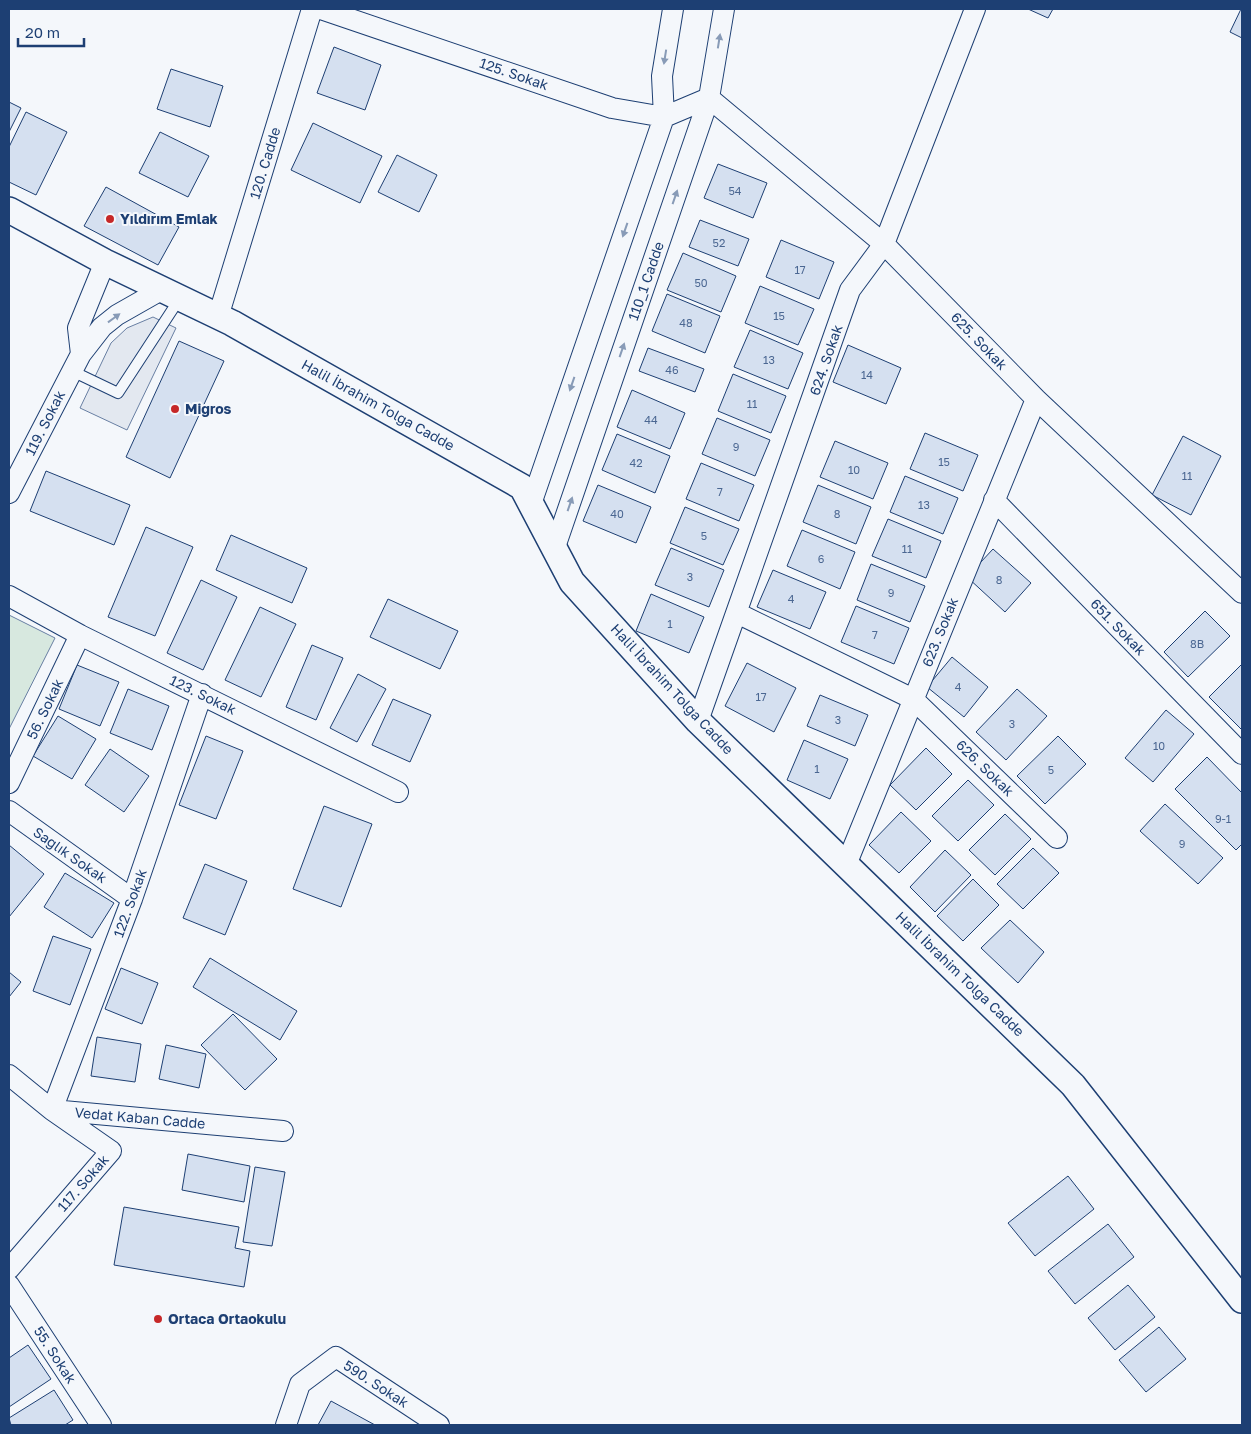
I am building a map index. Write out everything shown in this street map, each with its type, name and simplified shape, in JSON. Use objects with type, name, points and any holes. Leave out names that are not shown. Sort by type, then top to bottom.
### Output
[{"type":"street","name":"120. Cadde","points":[[218,317],[312,9]]},
{"type":"street","name":"125. Sokak","points":[[321,9],[612,108],[664,116]]},
{"type":"street","points":[[531,504],[664,116],[662,76],[673,9]]},
{"type":"street","name":"110_1 Cadde","points":[[554,550],[709,98],[724,9]]},
{"type":"street","name":"624. Sokak","points":[[698,720],[850,290],[884,244],[975,9]]},
{"type":"street","points":[[664,116],[709,98]]},
{"type":"street","name":"625. Sokak","points":[[709,98],[884,244],[1036,399],[1242,592]]},
{"type":"street","name":"Halil İbrahim Tolga Cadde","points":[[9,210],[105,262],[218,317],[522,487],[572,582],[698,720],[1073,1085],[1242,1300]]},
{"type":"street","points":[[77,362],[78,328],[105,262]]},
{"type":"street","name":"119. Sokak","points":[[9,492],[77,362],[102,327],[117,315],[170,294]]},
{"type":"street","name":"623. Sokak","points":[[846,865],[1036,399]]},
{"type":"street","name":"651. Sokak","points":[[994,500],[1242,754]]},
{"type":"street","name":"123. Sokak","points":[[9,596],[80,635],[398,792]]},
{"type":"street","name":"626. Sokak","points":[[737,613],[913,699],[1057,838]]},
{"type":"street","name":"56. Sokak","points":[[9,783],[80,635]]},
{"type":"street","name":"122. Sokak","points":[[52,1110],[132,899],[202,694]]},
{"type":"street","name":"Sağlık Sokak","points":[[9,811],[132,899]]},
{"type":"street","points":[[9,1075],[52,1110]]},
{"type":"street","name":"Vedat Kaban Cadde","points":[[52,1110],[283,1131]]},
{"type":"street","name":"117. Sokak","points":[[9,1269],[111,1152],[52,1110]]},
{"type":"street","name":"55. Sokak","points":[[9,1285],[100,1425]]},
{"type":"street","name":"590. Sokak","points":[[286,1425],[300,1384],[336,1357],[439,1425]]},
{"type":"lane","points":[[77,362],[118,393],[170,294]]},
{"type":"shaded area","points":[[153,317],[176,328],[127,430],[80,408],[111,343],[127,328]]},
{"type":"shaded area","points":[[9,615],[55,638],[9,729]]},
{"type":"building","points":[[1028,9],[1053,9],[1048,18]]},
{"type":"building","points":[[1242,9],[1242,38],[1230,32]]},
{"type":"building","points":[[334,47],[381,65],[365,110],[317,93]]},
{"type":"building","points":[[171,69],[223,86],[210,127],[157,109]]},
{"type":"building","points":[[9,102],[21,108],[9,132]]},
{"type":"building","points":[[26,112],[67,132],[36,195],[9,182],[9,147]]},
{"type":"building","points":[[313,123],[382,156],[360,203],[291,170]]},
{"type":"building","points":[[160,132],[209,156],[188,197],[139,173]]},
{"type":"building","points":[[397,155],[437,175],[419,212],[378,192]]},
{"type":"building","points":[[718,164],[767,183],[753,218],[704,198]]},
{"type":"building","points":[[106,187],[179,227],[158,265],[84,226]]},
{"type":"building","points":[[700,220],[749,239],[738,266],[689,247]]},
{"type":"building","points":[[781,240],[834,262],[819,299],[766,277]]},
{"type":"building","points":[[683,253],[736,276],[721,312],[667,290]]},
{"type":"building","points":[[760,286],[814,309],[798,345],[745,323]]},
{"type":"building","points":[[667,294],[720,316],[705,353],[652,331]]},
{"type":"building","points":[[750,330],[803,353],[788,389],[734,367]]},
{"type":"building","name":"Migros","points":[[179,341],[224,361],[170,478],[126,457]]},
{"type":"building","points":[[848,345],[901,368],[886,404],[833,382]]},
{"type":"building","points":[[648,348],[704,369],[695,392],[639,371]]},
{"type":"building","points":[[733,374],[786,396],[771,433],[718,411]]},
{"type":"building","points":[[632,390],[685,413],[670,449],[617,427]]},
{"type":"building","points":[[717,418],[770,440],[755,476],[702,454]]},
{"type":"building","points":[[925,433],[978,455],[963,491],[910,469]]},
{"type":"building","points":[[617,434],[670,456],[655,493],[602,470]]},
{"type":"building","points":[[1183,436],[1221,456],[1191,515],[1152,495]]},
{"type":"building","points":[[835,441],[888,463],[873,499],[820,477]]},
{"type":"building","points":[[701,463],[754,485],[739,521],[686,499]]},
{"type":"building","points":[[46,471],[130,505],[114,545],[30,511]]},
{"type":"building","points":[[905,476],[958,498],[943,534],[890,512]]},
{"type":"building","points":[[598,485],[651,507],[636,543],[583,521]]},
{"type":"building","points":[[818,485],[871,507],[856,544],[803,522]]},
{"type":"building","points":[[685,507],[739,529],[723,565],[670,543]]},
{"type":"building","points":[[888,519],[941,541],[926,578],[872,556]]},
{"type":"building","points":[[146,527],[193,547],[155,636],[108,617]]},
{"type":"building","points":[[802,530],[855,552],[840,589],[787,566]]},
{"type":"building","points":[[231,535],[307,568],[292,603],[216,570]]},
{"type":"building","points":[[671,548],[724,570],[709,607],[655,585]]},
{"type":"building","points":[[993,549],[1031,583],[1005,612],[967,577]]},
{"type":"building","points":[[871,564],[925,586],[910,622],[857,600]]},
{"type":"building","points":[[773,570],[826,592],[810,629],[757,607]]},
{"type":"building","points":[[201,580],[237,597],[203,670],[167,653]]},
{"type":"building","points":[[651,594],[704,617],[689,653],[636,631]]},
{"type":"building","points":[[388,599],[458,631],[440,669],[370,637]]},
{"type":"building","points":[[856,606],[909,628],[894,664],[841,642]]},
{"type":"building","points":[[260,607],[296,624],[261,697],[225,680]]},
{"type":"building","points":[[1205,611],[1230,636],[1188,677],[1164,652]]},
{"type":"building","points":[[312,645],[343,658],[316,720],[286,707]]},
{"type":"building","points":[[952,657],[988,687],[964,717],[927,687]]},
{"type":"building","points":[[747,663],[796,688],[774,732],[725,706]]},
{"type":"building","points":[[1242,664],[1242,730],[1209,697]]},
{"type":"building","points":[[77,665],[119,682],[100,726],[59,709]]},
{"type":"building","points":[[358,674],[386,689],[357,742],[330,728]]},
{"type":"building","points":[[128,689],[169,706],[152,750],[110,733]]},
{"type":"building","points":[[1017,689],[1047,716],[1006,760],[976,732]]},
{"type":"building","points":[[820,695],[868,715],[855,746],[807,726]]},
{"type":"building","points":[[393,699],[431,715],[410,762],[372,745]]},
{"type":"building","points":[[1166,710],[1194,734],[1153,782],[1125,758]]},
{"type":"building","points":[[58,716],[96,739],[72,779],[33,756]]},
{"type":"building","points":[[206,736],[243,751],[216,819],[179,805]]},
{"type":"building","points":[[1058,736],[1086,764],[1045,804],[1017,776]]},
{"type":"building","points":[[804,740],[848,759],[830,799],[787,780]]},
{"type":"building","points":[[926,748],[952,774],[916,810],[890,785]]},
{"type":"building","points":[[110,749],[149,776],[124,812],[85,785]]},
{"type":"building","points":[[1207,757],[1242,793],[1242,844],[1236,850],[1175,789]]},
{"type":"building","points":[[968,780],[994,805],[958,841],[932,816]]},
{"type":"building","points":[[1165,804],[1223,858],[1198,884],[1140,831]]},
{"type":"building","points":[[324,806],[372,824],[341,907],[293,889]]},
{"type":"building","points":[[901,812],[931,841],[899,873],[869,845]]},
{"type":"building","points":[[1005,814],[1031,839],[995,875],[969,850]]},
{"type":"building","points":[[9,845],[44,874],[9,917]]},
{"type":"building","points":[[1033,848],[1059,873],[1023,909],[997,884]]},
{"type":"building","points":[[945,850],[971,875],[935,912],[910,887]]},
{"type":"building","points":[[205,864],[247,881],[225,935],[183,918]]},
{"type":"building","points":[[65,873],[114,903],[92,938],[44,907]]},
{"type":"building","points":[[973,879],[999,905],[963,941],[937,916]]},
{"type":"building","points":[[1010,920],[1044,952],[1018,983],[981,948]]},
{"type":"building","points":[[53,936],[91,949],[70,1005],[33,991]]},
{"type":"building","points":[[210,958],[297,1011],[280,1040],[193,987]]},
{"type":"building","points":[[121,968],[158,983],[142,1024],[105,1009]]},
{"type":"building","points":[[9,972],[21,982],[9,997]]},
{"type":"building","points":[[233,1014],[277,1059],[245,1090],[201,1045]]},
{"type":"building","points":[[97,1037],[141,1044],[135,1082],[91,1076]]},
{"type":"building","points":[[166,1045],[206,1054],[199,1088],[159,1079]]},
{"type":"building","points":[[188,1154],[250,1166],[244,1202],[182,1190]]},
{"type":"building","points":[[255,1167],[285,1172],[272,1246],[243,1242]]},
{"type":"building","points":[[1068,1176],[1094,1209],[1035,1256],[1008,1223]]},
{"type":"building","points":[[124,1207],[239,1227],[235,1248],[250,1251],[244,1287],[114,1265]]},
{"type":"building","points":[[1108,1224],[1134,1257],[1075,1304],[1048,1271]]},
{"type":"building","points":[[1128,1285],[1155,1317],[1115,1350],[1088,1318]]},
{"type":"building","points":[[1159,1327],[1186,1359],[1146,1392],[1119,1360]]},
{"type":"building","points":[[28,1345],[51,1379],[9,1407],[9,1358]]},
{"type":"building","points":[[54,1390],[73,1420],[65,1425],[11,1425],[9,1418]]},
{"type":"building","points":[[331,1401],[375,1425],[318,1425]]},
{"type":"place","name":"Yıldırım Emlak","points":[[110,219]]},
{"type":"place","name":"Migros","points":[[175,409]]},
{"type":"place","name":"Ortaca Ortaokulu","points":[[158,1319]]}]
